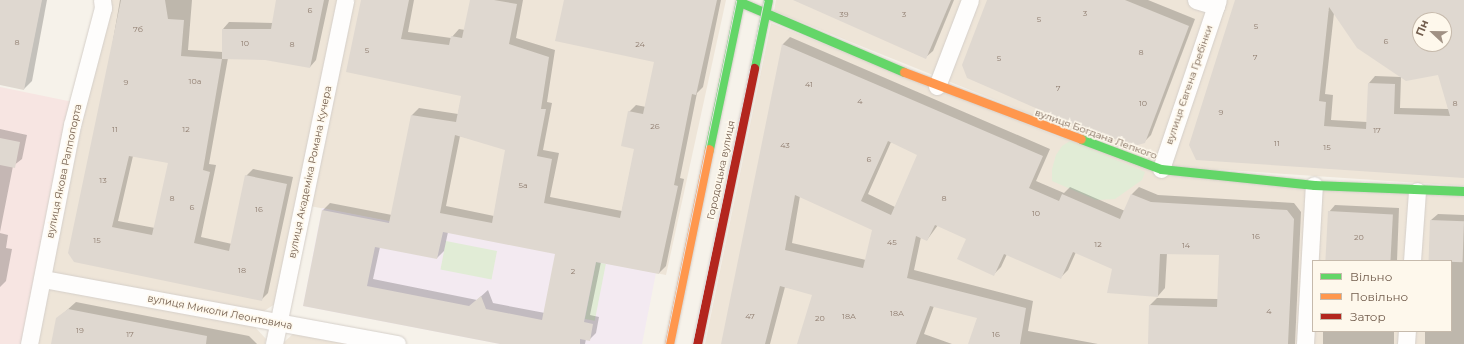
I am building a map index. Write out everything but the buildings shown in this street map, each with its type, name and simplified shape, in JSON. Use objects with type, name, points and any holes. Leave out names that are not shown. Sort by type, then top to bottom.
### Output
[{"type":"street","name":"вулиця Якова Раппопорта","points":[[29,344],[43,279],[72,125],[103,8],[102,0]]},
{"type":"street","name":"вулиця Академіка Романа Кучера","points":[[274,344],[345,0]]},
{"type":"street","name":"Городоцька вулиця","points":[[696,344],[768,0]]},
{"type":"street","points":[[937,86],[970,0]]},
{"type":"street","points":[[1196,0],[1217,3]]},
{"type":"street","name":"Городоцька вулиця","points":[[669,344],[740,1]]},
{"type":"street","name":"вулиця Богдана Лепкого","points":[[740,1],[765,14],[937,86],[1161,169],[1314,185],[1417,191],[1464,191]]},
{"type":"street","name":"вулиця Євгена Гребінки","points":[[1161,169],[1217,3]]},
{"type":"street","points":[[1305,344],[1314,185]]},
{"type":"street","points":[[1412,260],[1417,191]]},
{"type":"street","name":"вулиця Миколи Леонтовича","points":[[43,279],[397,344]]},
{"type":"street","points":[[1406,344],[1407,332]]},
{"type":"shaded area","points":[[107,0],[337,0],[275,304],[261,313],[52,273]]},
{"type":"shaded area","points":[[352,0],[726,0],[666,275],[310,206]]},
{"type":"shaded area","points":[[776,0],[1211,0],[1154,164],[774,11]]},
{"type":"shaded area","points":[[1224,0],[1464,0],[1464,186],[1168,166]]},
{"type":"shaded area","points":[[771,23],[1059,137],[1309,188],[1299,344],[705,344]]},
{"type":"shaded area","points":[[0,87],[73,102],[21,344],[0,344]]},
{"type":"shaded area","points":[[1319,189],[1464,194],[1464,344],[1310,344],[1313,332],[1452,332],[1452,260],[1315,260]]},
{"type":"shaded area","points":[[322,208],[656,273],[642,344],[500,344],[303,306]]},
{"type":"shaded area","points":[[49,289],[254,326],[266,339],[265,344],[37,344]]},
{"type":"shaded area","points":[[294,333],[352,344],[282,344]]},
{"type":"green space","points":[[1070,141],[1145,172],[1142,180],[1115,199],[1096,200],[1052,181],[1052,169],[1056,155],[1062,146]]},
{"type":"green space","points":[[446,241],[497,251],[492,279],[440,269]]},
{"type":"green space","points":[[596,262],[606,264],[595,321],[585,319]]},
{"type":"tram line","points":[[665,344],[736,0]]},
{"type":"tram line","points":[[692,344],[764,0]]},
{"type":"traffic: fast","points":[[709,149],[740,0]]},
{"type":"traffic: fast","points":[[754,68],[768,0]]},
{"type":"traffic: fast","points":[[740,2],[904,72]]},
{"type":"traffic: fast","points":[[1081,139],[1161,169],[1314,185],[1464,191]]},
{"type":"traffic: slow","points":[[904,72],[1081,139]]},
{"type":"traffic: slow","points":[[669,344],[709,149]]},
{"type":"traffic: jam","points":[[697,344],[754,68]]}]
